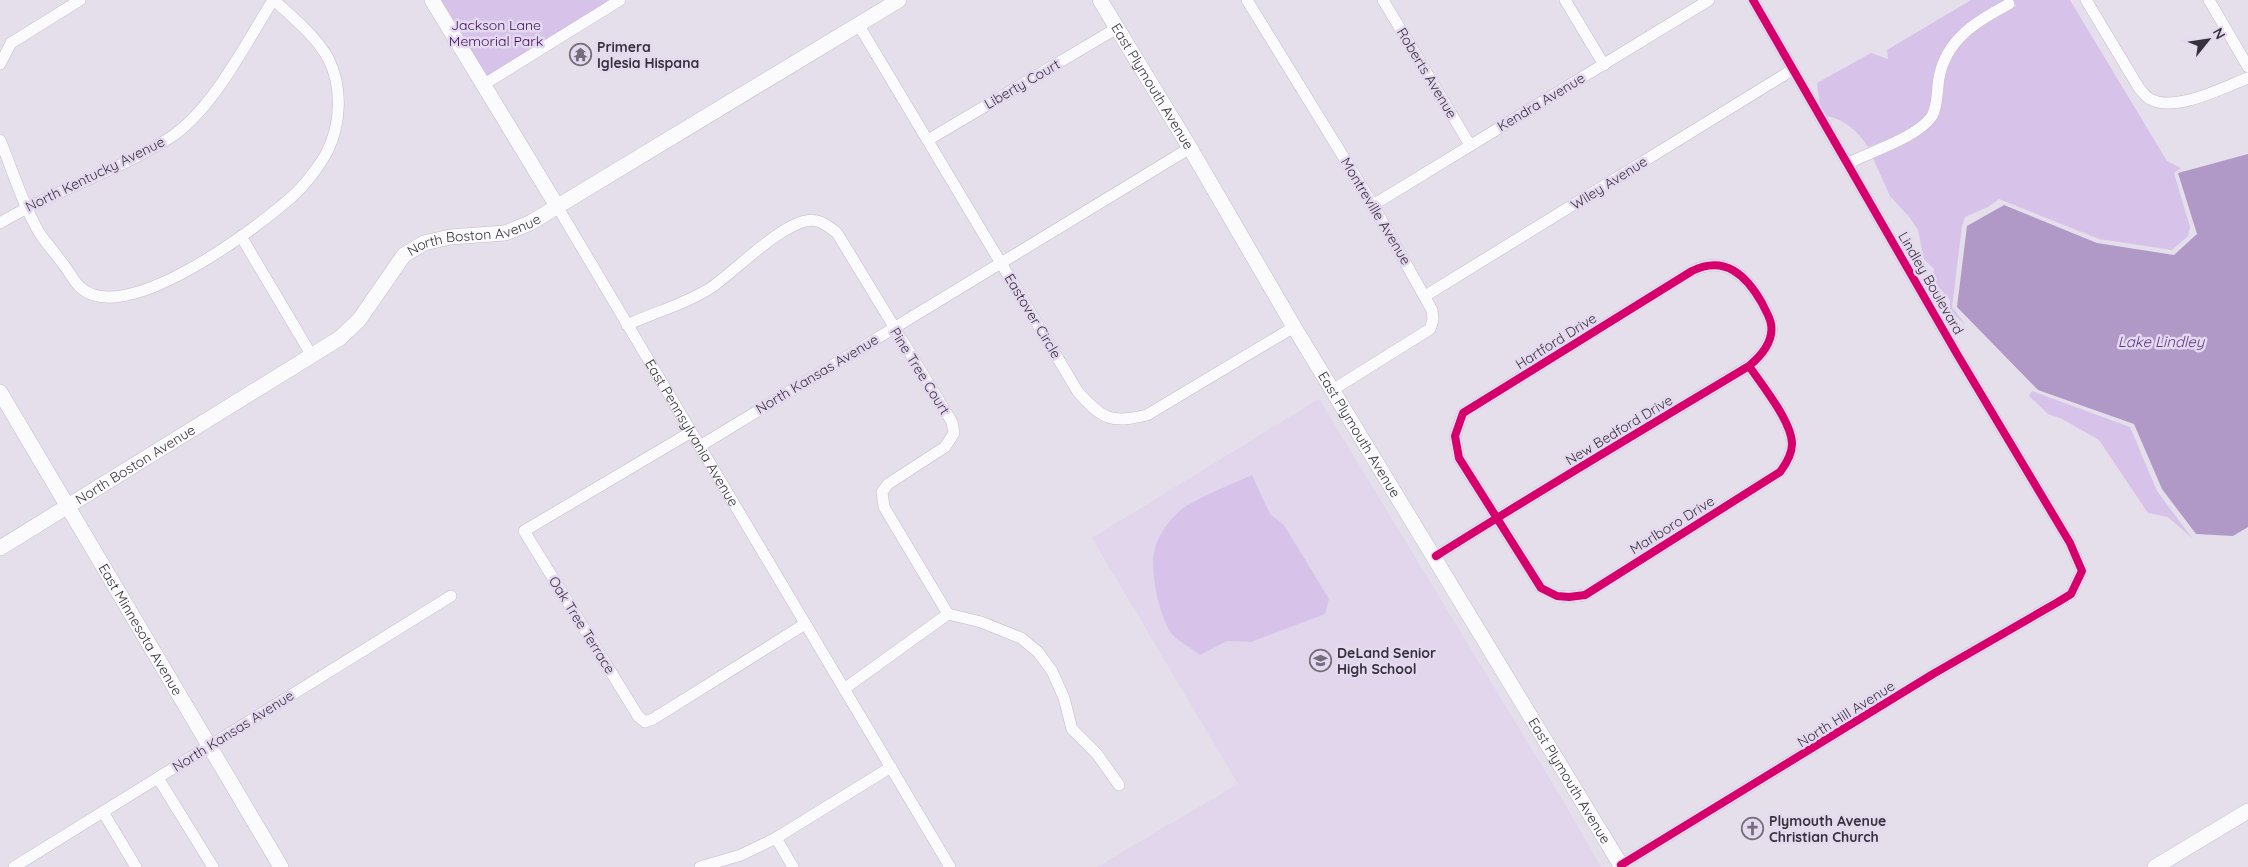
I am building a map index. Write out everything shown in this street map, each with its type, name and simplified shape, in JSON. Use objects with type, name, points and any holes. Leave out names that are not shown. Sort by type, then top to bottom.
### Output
[{"type":"street","points":[[0,64],[12,43],[80,0]]},
{"type":"street","points":[[0,140],[40,233],[82,288],[97,296],[122,298],[159,284],[188,270],[242,238],[298,191],[326,154],[338,126],[338,94],[327,57],[302,26],[274,0]]},
{"type":"street","name":"North Kentucky Avenue","points":[[0,223],[27,206],[129,160],[172,136],[191,120],[222,82],[274,0]]},
{"type":"street","name":"East Pennsylvania Avenue","points":[[432,0],[557,206],[950,867]]},
{"type":"street","points":[[483,85],[620,0]]},
{"type":"street","name":"North Boston Avenue","points":[[0,548],[340,338],[359,320],[404,254],[424,242],[505,233],[530,223],[899,0]]},
{"type":"street","name":"East Plymouth Avenue","points":[[1100,0],[1190,148],[1294,327],[1436,556],[1622,866]]},
{"type":"street","name":"Montreville Avenue","points":[[1247,0],[1373,205],[1426,296],[1432,310],[1433,320],[1430,330],[1334,389]]},
{"type":"street","name":"Roberts Avenue","points":[[1383,0],[1470,145]]},
{"type":"street","points":[[1565,0],[1604,64]]},
{"type":"street","name":"Kendra Avenue","points":[[1373,205],[1709,0]]},
{"type":"street","name":"Lindley Boulevard","points":[[1753,0],[1792,70],[2070,543],[2082,571],[2079,579]]},
{"type":"street","points":[[2086,0],[2139,88],[2150,99],[2174,104],[2248,78]]},
{"type":"street","points":[[2209,0],[2248,67]]},
{"type":"street","points":[[1847,164],[1915,131],[1933,115],[1940,70],[1945,55],[1975,23],[2009,4]]},
{"type":"street","name":"Eastover Circle","points":[[858,24],[1078,392],[1090,406],[1108,418],[1123,421],[1147,415],[1294,327]]},
{"type":"street","name":"Liberty Court","points":[[928,140],[1117,28]]},
{"type":"street","name":"Wiley Avenue","points":[[1426,296],[1792,70]]},
{"type":"street","name":"North Kansas Avenue","points":[[700,446],[1190,148]]},
{"type":"street","name":"Pine Tree Court","points":[[627,324],[683,302],[711,288],[785,230],[805,221],[816,220],[837,233],[893,328],[952,422],[954,433],[946,447],[888,484],[882,492],[884,507],[948,614]]},
{"type":"street","points":[[242,238],[312,356]]},
{"type":"street","name":"Hartford Drive","points":[[1496,519],[1459,458],[1454,436],[1463,413],[1703,265],[1713,264],[1730,268],[1739,273],[1759,298]]},
{"type":"street","name":"New Bedford Drive","points":[[1436,556],[1750,366],[1767,347],[1772,325],[1759,298]]},
{"type":"street","name":"Marlboro Drive","points":[[1496,519],[1541,588],[1557,596],[1585,595],[1780,472],[1789,460],[1792,444],[1789,429],[1750,366]]},
{"type":"street","name":"East Minnesota Avenue","points":[[0,392],[281,867]]},
{"type":"street","name":"Oak Tree Terrace","points":[[691,432],[524,531],[638,716],[645,722],[654,719],[805,624]]},
{"type":"street","name":"North Hill Avenue","points":[[1622,866],[1933,674],[2071,594],[2079,579]]},
{"type":"street","name":"North Kansas Avenue","points":[[14,867],[451,596]]},
{"type":"street","points":[[844,689],[948,614],[981,622],[1021,638],[1038,652],[1052,671],[1064,698],[1072,729],[1097,754],[1120,785]]},
{"type":"street","points":[[700,867],[741,854],[776,838],[891,767]]},
{"type":"street","points":[[158,778],[213,867]]},
{"type":"street","points":[[2155,867],[2248,811]]},
{"type":"street","points":[[102,812],[136,867]]},
{"type":"street","points":[[776,838],[793,867]]},
{"type":"shaded area","name":"DeLand Senior High School","points":[[1319,399],[1559,794],[1601,867],[1097,867],[1238,784],[1092,538]]},
{"type":"green space","name":"Jackson Lane Memorial Park","points":[[438,0],[613,0],[488,76],[481,75]]},
{"type":"green space","points":[[1971,0],[2007,0],[1972,21],[1952,39],[1938,62],[1928,113],[1916,125],[1901,134],[1868,147],[1850,127],[1832,117],[1825,116],[1820,107],[1817,83],[1871,53],[1888,59],[1887,50]]},
{"type":"green space","points":[[2013,0],[2070,0],[2167,161],[2181,168],[2174,173],[2190,227],[2188,236],[2172,250],[2099,239],[1999,199],[1988,207],[1965,217],[1962,226],[1952,307],[1965,324],[1950,311],[1950,300],[1933,281],[1934,269],[1924,259],[1918,230],[1890,196],[1872,156],[1918,135],[1956,49],[1978,27],[2016,6]]},
{"type":"green space","points":[[2032,391],[2130,427],[2157,491],[2192,538],[2168,517],[2148,513],[2099,440],[2062,419],[2048,414],[2029,396]]},
{"type":"green space","points":[[1252,475],[1270,514],[1284,525],[1329,599],[1325,614],[1251,642],[1227,641],[1200,655],[1178,640],[1168,627],[1157,595],[1153,572],[1154,553],[1158,540],[1166,527],[1175,515],[1186,506]]},
{"type":"water","name":"Lake Lindley","points":[[2248,154],[2248,527],[2233,536],[2196,534],[2162,489],[2134,424],[2038,390],[1957,307],[1967,226],[2004,205],[2097,243],[2174,255],[2197,234],[2178,173]]},
{"type":"cycle path","points":[[1621,865],[1933,674],[2071,594],[2082,571],[2070,543],[1957,354],[1753,0]]},
{"type":"cycle path","points":[[1436,556],[1475,532],[1514,508],[1553,484],[1749,366],[1758,358],[1769,342],[1771,324],[1769,316],[1756,293],[1742,276],[1733,270],[1715,265],[1692,271],[1463,413],[1455,436],[1459,458],[1541,588],[1557,596],[1585,595],[1780,472],[1791,452],[1791,435],[1782,415],[1749,366]]},
{"type":"place","name":"Primera Iglesia Hispana","points":[[581,55]]},
{"type":"place","name":"DeLand Senior High School","points":[[1321,661]]},
{"type":"place","name":"Plymouth Avenue Christian Church","points":[[1753,829]]}]
